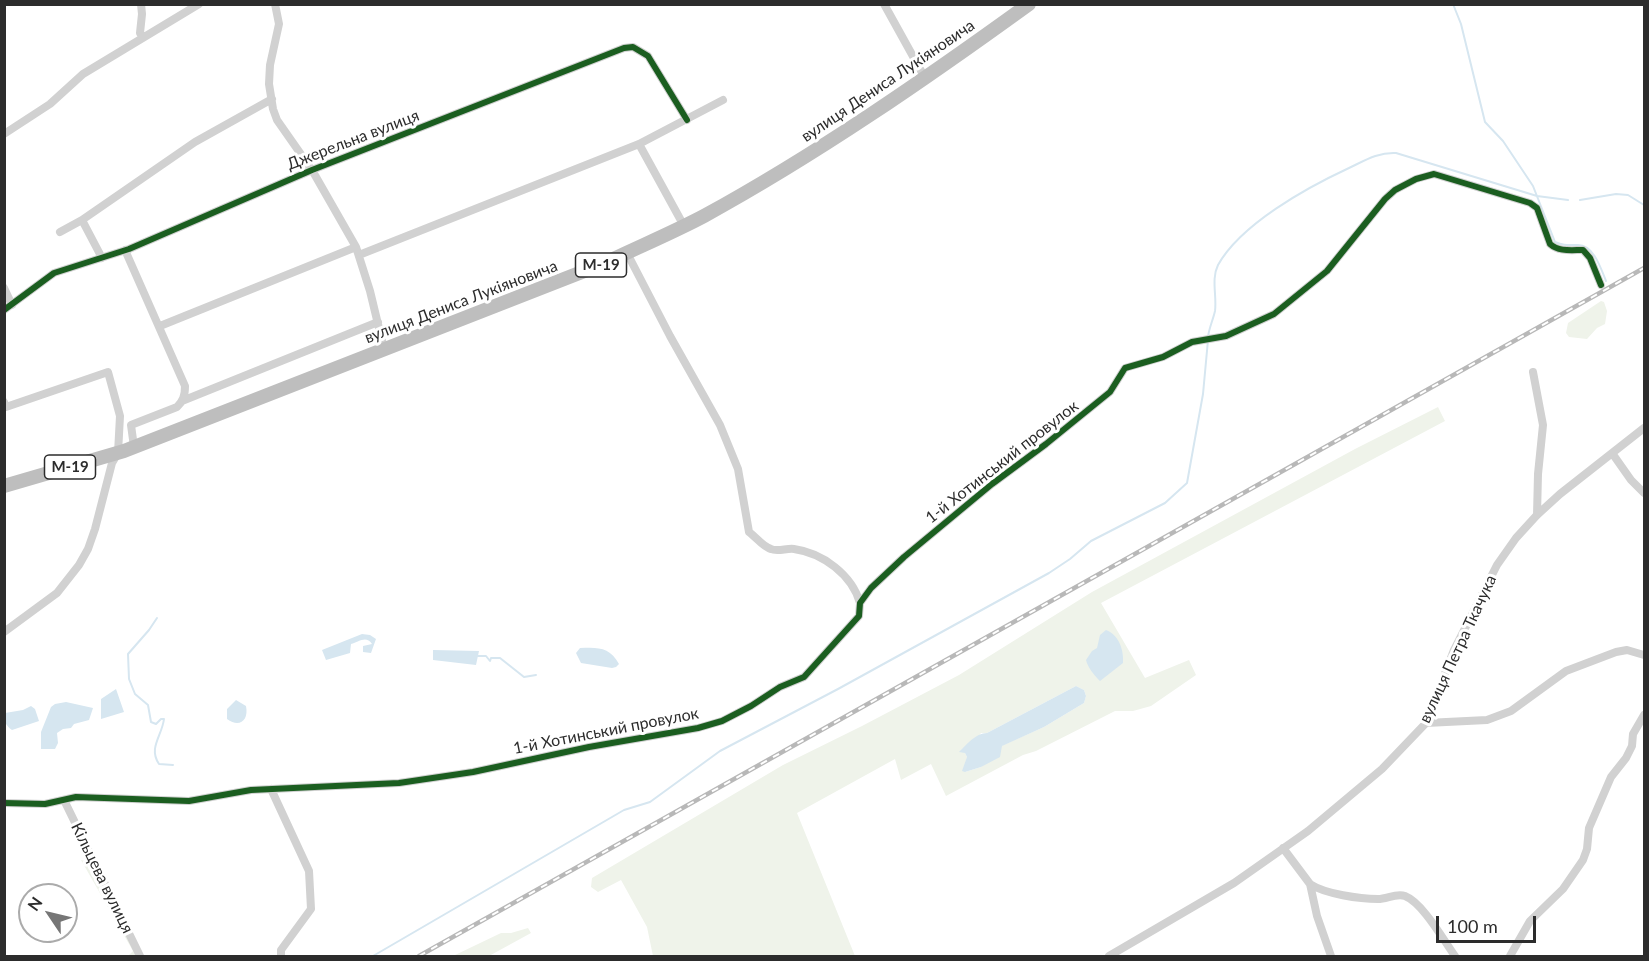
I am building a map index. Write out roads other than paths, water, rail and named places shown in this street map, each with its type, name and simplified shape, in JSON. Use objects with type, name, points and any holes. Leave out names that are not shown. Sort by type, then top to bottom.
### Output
[{"type":"highway","name":"вулиця Дениса Лукіяновича","points":[[134,447],[627,253],[684,226],[755,187],[926,78],[1029,4]]},
{"type":"highway","name":"М-19","points":[[4,486],[134,447]]},
{"type":"street","points":[[141,4],[140,33],[143,37]]},
{"type":"street","points":[[4,134],[50,104],[83,74],[199,4]]},
{"type":"street","points":[[275,4],[279,24],[270,64],[269,84],[277,120],[312,170],[357,251],[384,350]]},
{"type":"street","points":[[884,4],[926,78]]},
{"type":"street","name":"Джерельна вулиця","points":[[4,310],[54,273],[126,250],[312,170],[624,48],[633,47],[648,56],[687,120]]},
{"type":"street","points":[[60,232],[82,220],[195,142],[272,99]]},
{"type":"street","points":[[159,326],[639,144],[723,100]]},
{"type":"street","points":[[639,144],[684,226]]},
{"type":"street","name":"1-й Хотинський провулок","points":[[4,803],[45,804],[76,797],[189,801],[251,790],[399,783],[473,772],[589,747],[666,735],[722,721],[780,687],[804,677],[859,616],[860,603],[871,588],[992,484],[1110,392],[1125,368],[1163,357],[1192,342],[1226,336],[1274,314],[1327,271],[1385,199],[1395,190],[1416,179],[1434,174],[1530,202],[1537,208],[1550,244],[1563,250],[1583,250],[1590,258],[1601,285]]},
{"type":"street","points":[[82,220],[102,258]]},
{"type":"street","points":[[126,250],[185,386],[185,394],[177,407],[131,425],[134,447]]},
{"type":"street","points":[[627,253],[720,425],[738,469],[748,532],[771,549],[796,549],[828,562],[849,580],[860,603]]},
{"type":"street","points":[[4,288],[12,305]]},
{"type":"street","points":[[182,401],[378,322]]},
{"type":"street","points":[[4,402],[6,407],[108,372],[120,416],[118,453],[109,472],[95,529],[79,565],[57,593],[4,632]]},
{"type":"street","points":[[1533,372],[1543,425],[1537,515]]},
{"type":"street","name":"вулиця Петра Ткачука","points":[[1110,956],[1234,883],[1308,831],[1382,769],[1426,723],[1454,650],[1493,574],[1516,538],[1537,515],[1644,428]]},
{"type":"street","points":[[1612,453],[1631,480],[1644,493]]},
{"type":"street","points":[[1426,723],[1487,720],[1511,711],[1566,671],[1616,652],[1627,650],[1644,655]]},
{"type":"street","points":[[1510,957],[1530,921],[1563,889],[1583,860],[1594,818],[1611,777],[1626,758],[1632,746],[1633,734],[1644,715]]},
{"type":"street","points":[[271,789],[309,871],[311,909],[281,950],[281,957]]},
{"type":"street","name":"Кільцева вулиця","points":[[64,800],[140,957]]},
{"type":"street","points":[[1283,848],[1310,884],[1317,888],[1357,898],[1380,899],[1405,896],[1421,909],[1455,957]]},
{"type":"street","points":[[1310,884],[1317,916],[1331,956]]},
{"type":"waterway","points":[[1453,4],[1461,24],[1485,122],[1503,141],[1533,186],[1555,242],[1584,246],[1588,249],[1596,258],[1606,281]]},
{"type":"waterway","points":[[1208,337],[1215,311],[1216,270],[1228,250],[1242,235],[1276,209],[1332,176],[1371,158],[1396,153],[1537,196],[1568,200]]},
{"type":"waterway","points":[[1580,200],[1616,194],[1628,195],[1644,205]]},
{"type":"waterway","points":[[373,956],[624,810],[650,802],[720,751],[1049,573],[1091,541],[1165,503],[1187,483],[1203,394],[1208,340]]},
{"type":"waterway","points":[[157,618],[128,654],[129,679],[135,694],[148,705],[151,722],[156,724],[164,719],[155,753],[159,764],[173,765]]},
{"type":"waterway","points":[[478,656],[486,656],[490,661],[491,658],[500,658],[524,677],[536,675]]},
{"type":"railway","points":[[419,956],[1644,268]]}]
